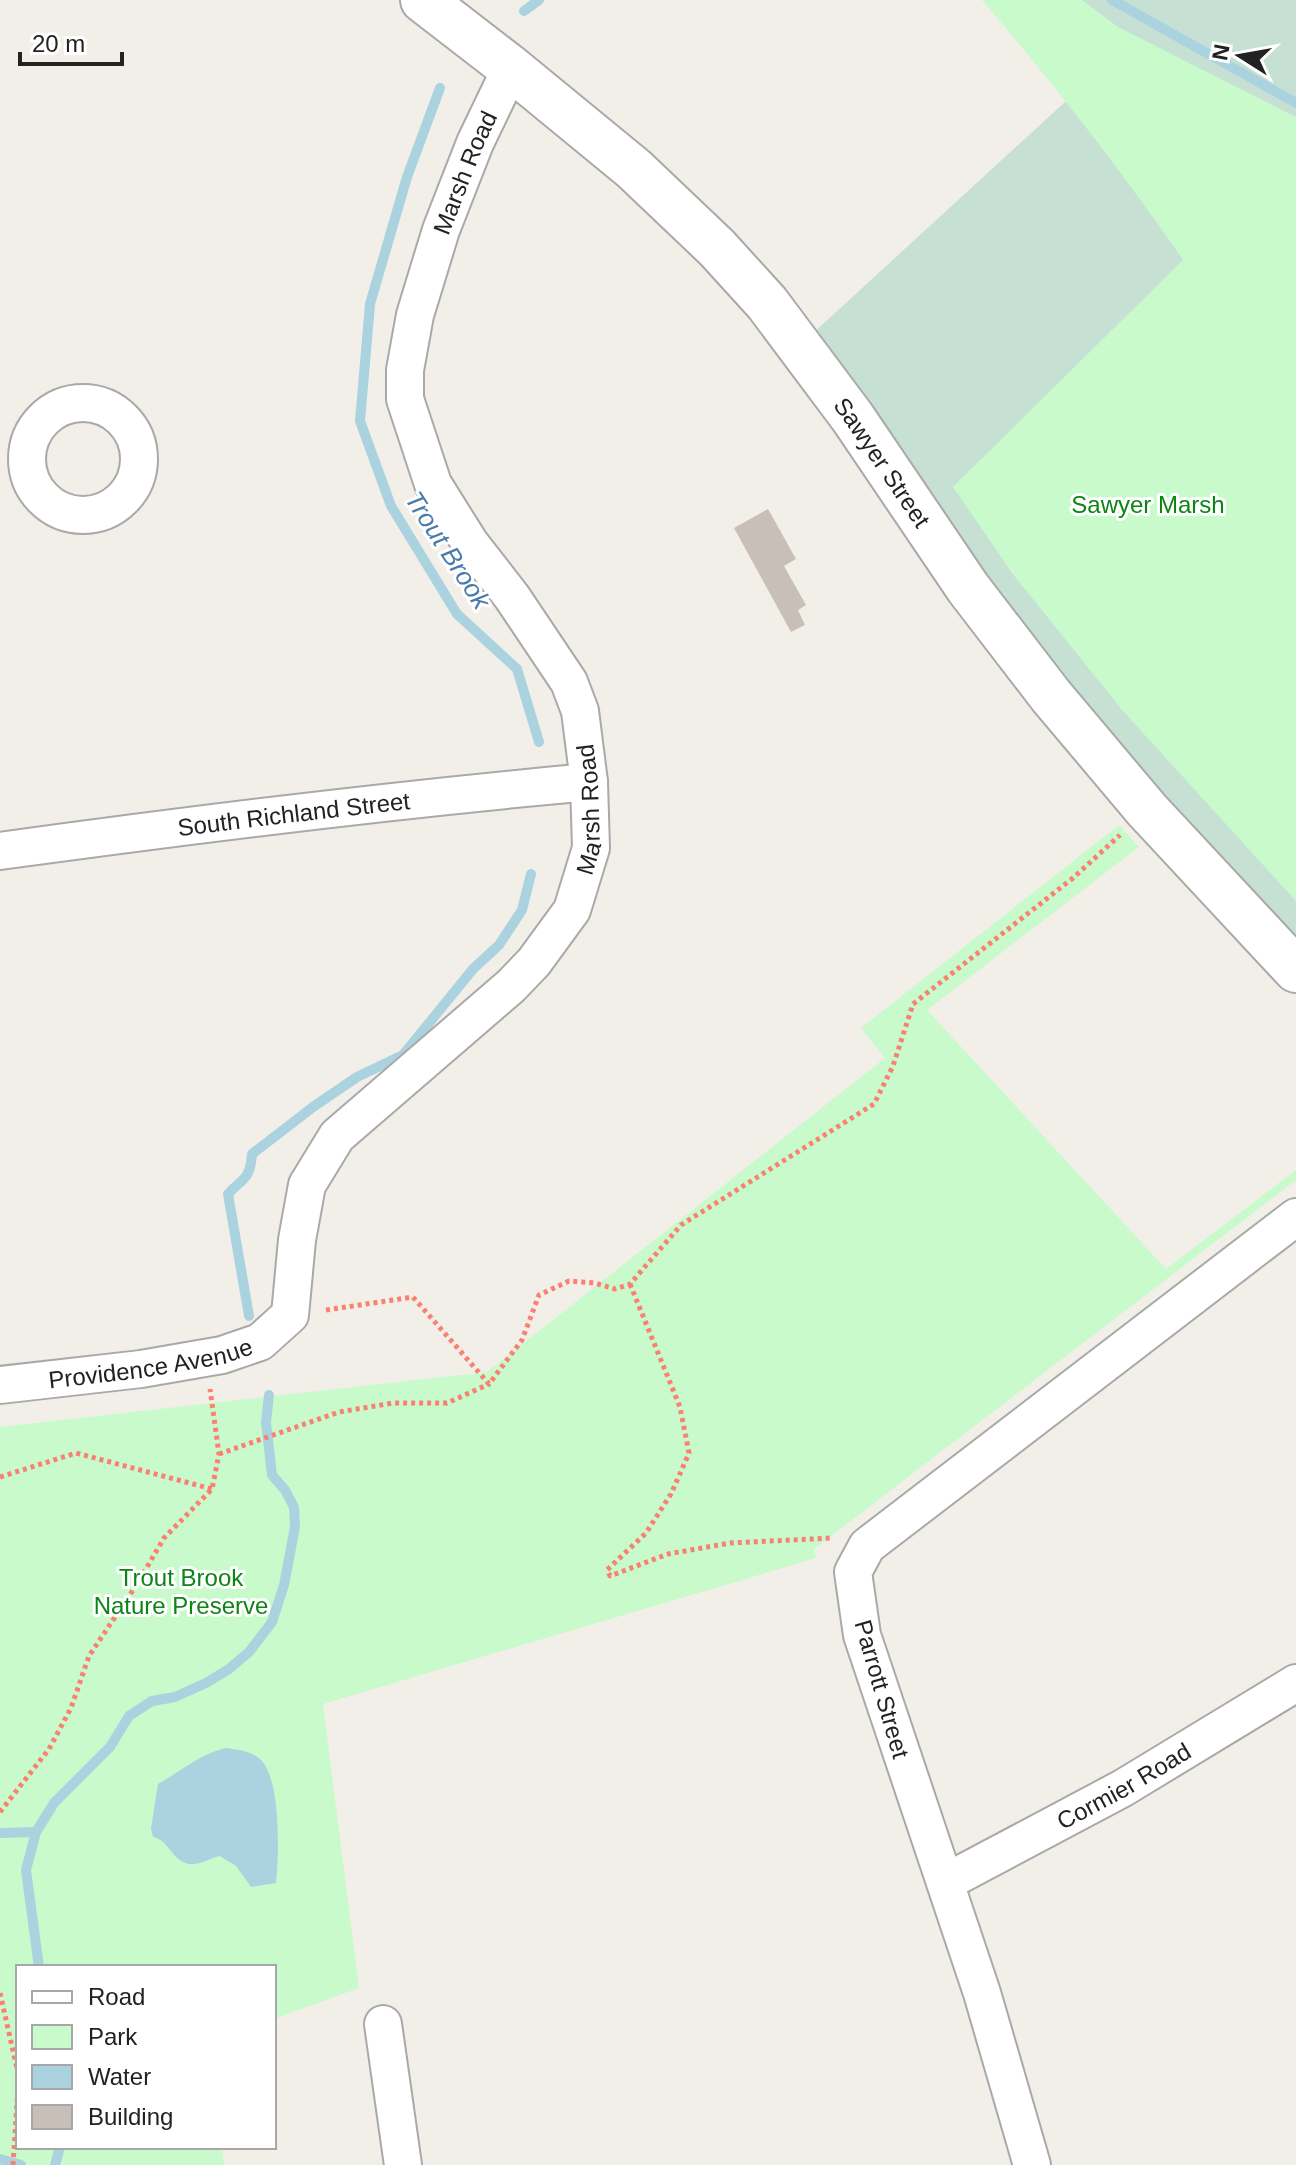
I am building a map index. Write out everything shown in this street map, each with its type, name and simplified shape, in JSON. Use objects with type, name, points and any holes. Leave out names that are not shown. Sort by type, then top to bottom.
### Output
[{"type":"street","name":"Sawyer Street","points":[[423,0],[634,169],[717,248],[767,303],[853,418],[968,588],[1051,696],[1147,810],[1296,970]]},
{"type":"street","name":"Marsh Road","points":[[290,1315],[297,1240],[307,1185],[337,1136],[511,986],[534,962],[572,910],[591,848],[589,782],[580,711],[569,682],[512,597],[470,543],[433,484],[405,399],[405,370],[415,315],[441,230],[475,143],[511,68]]},
{"type":"street","name":"South Richland Street","points":[[0,851],[208,822],[431,796],[589,782]]},
{"type":"street","points":[[867,1546],[1296,1217]]},
{"type":"street","name":"Providence Avenue","points":[[0,1385],[141,1369],[206,1357],[260,1342],[290,1315]]},
{"type":"street","name":"Parrott Street","points":[[867,1546],[853,1572],[862,1635],[982,1993],[1032,2165]]},
{"type":"street","name":"Cormier Road","points":[[946,1882],[1123,1788],[1295,1685]]},
{"type":"street","points":[[383,2024],[403,2165]]},
{"type":"path","points":[[219,1454],[339,1412],[393,1403],[447,1403],[489,1384],[522,1340],[539,1295],[569,1281],[595,1283],[615,1289],[630,1284],[681,1225],[874,1104],[893,1066],[913,1004],[1073,878],[1147,810]]},
{"type":"path","points":[[630,1284],[680,1407],[689,1453],[671,1494],[646,1533],[607,1570],[610,1576],[668,1554],[730,1543],[838,1537],[867,1546]]},
{"type":"path","points":[[290,1315],[413,1297],[489,1384]]},
{"type":"path","points":[[0,1812],[49,1749],[71,1708],[89,1656],[164,1538],[212,1489],[219,1454],[206,1357]]},
{"type":"path","points":[[0,1477],[76,1453],[212,1489]]},
{"type":"path","points":[[0,1993],[16,2064]]},
{"type":"path","points":[[13,2165],[16,2130]]},
{"type":"green space","name":"Sawyer Marsh","points":[[982,0],[1082,0],[1118,27],[1296,117],[1296,901],[1123,711],[1012,573],[953,487],[1183,260],[1086,127]]},
{"type":"green space","name":"Sawyer Marsh","points":[[996,0],[1296,0],[1296,970],[799,346],[1090,79]]},
{"type":"green space","name":"Trout Brook Nature Preserve","points":[[1119,825],[1139,847],[927,1010],[1166,1269],[1296,1170],[1296,1180],[814,1549],[816,1558],[323,1704],[359,1988],[276,2018],[276,1965],[16,1965],[16,2149],[222,2149],[224,2165],[0,2165],[0,1427],[487,1372],[885,1058],[861,1028]]},
{"type":"water","points":[[226,1748],[253,1755],[268,1770],[277,1819],[276,1883],[251,1887],[236,1866],[220,1856],[196,1864],[183,1862],[163,1842],[153,1837],[151,1828],[158,1784],[199,1759]]},
{"type":"building","points":[[768,509],[796,559],[784,566],[806,605],[798,610],[805,625],[791,632],[734,528]]},
{"type":"waterway","name":"Trout Brook","points":[[524,11],[539,0]]},
{"type":"waterway","name":"Trout Brook","points":[[1112,0],[1296,103]]},
{"type":"waterway","name":"Trout Brook","points":[[440,88],[407,177],[370,304],[360,421],[391,506],[457,614],[517,669],[539,742]]},
{"type":"waterway","name":"Trout Brook","points":[[249,1316],[228,1194],[247,1174],[252,1154],[357,1077],[403,1055],[473,969],[499,945],[522,910],[531,874]]},
{"type":"waterway","name":"Trout Brook","points":[[39,1965],[26,1870],[36,1832],[54,1803],[110,1747],[129,1716],[152,1701],[175,1697],[229,1669],[249,1652],[272,1622],[284,1585],[295,1527],[294,1507],[272,1475],[266,1422],[269,1395]]},
{"type":"waterway","points":[[0,1833],[36,1832]]},
{"type":"waterway","name":"Trout Brook","points":[[55,2165],[59,2149]]},
{"type":"waterway","points":[[0,2159],[21,2165]]}]
